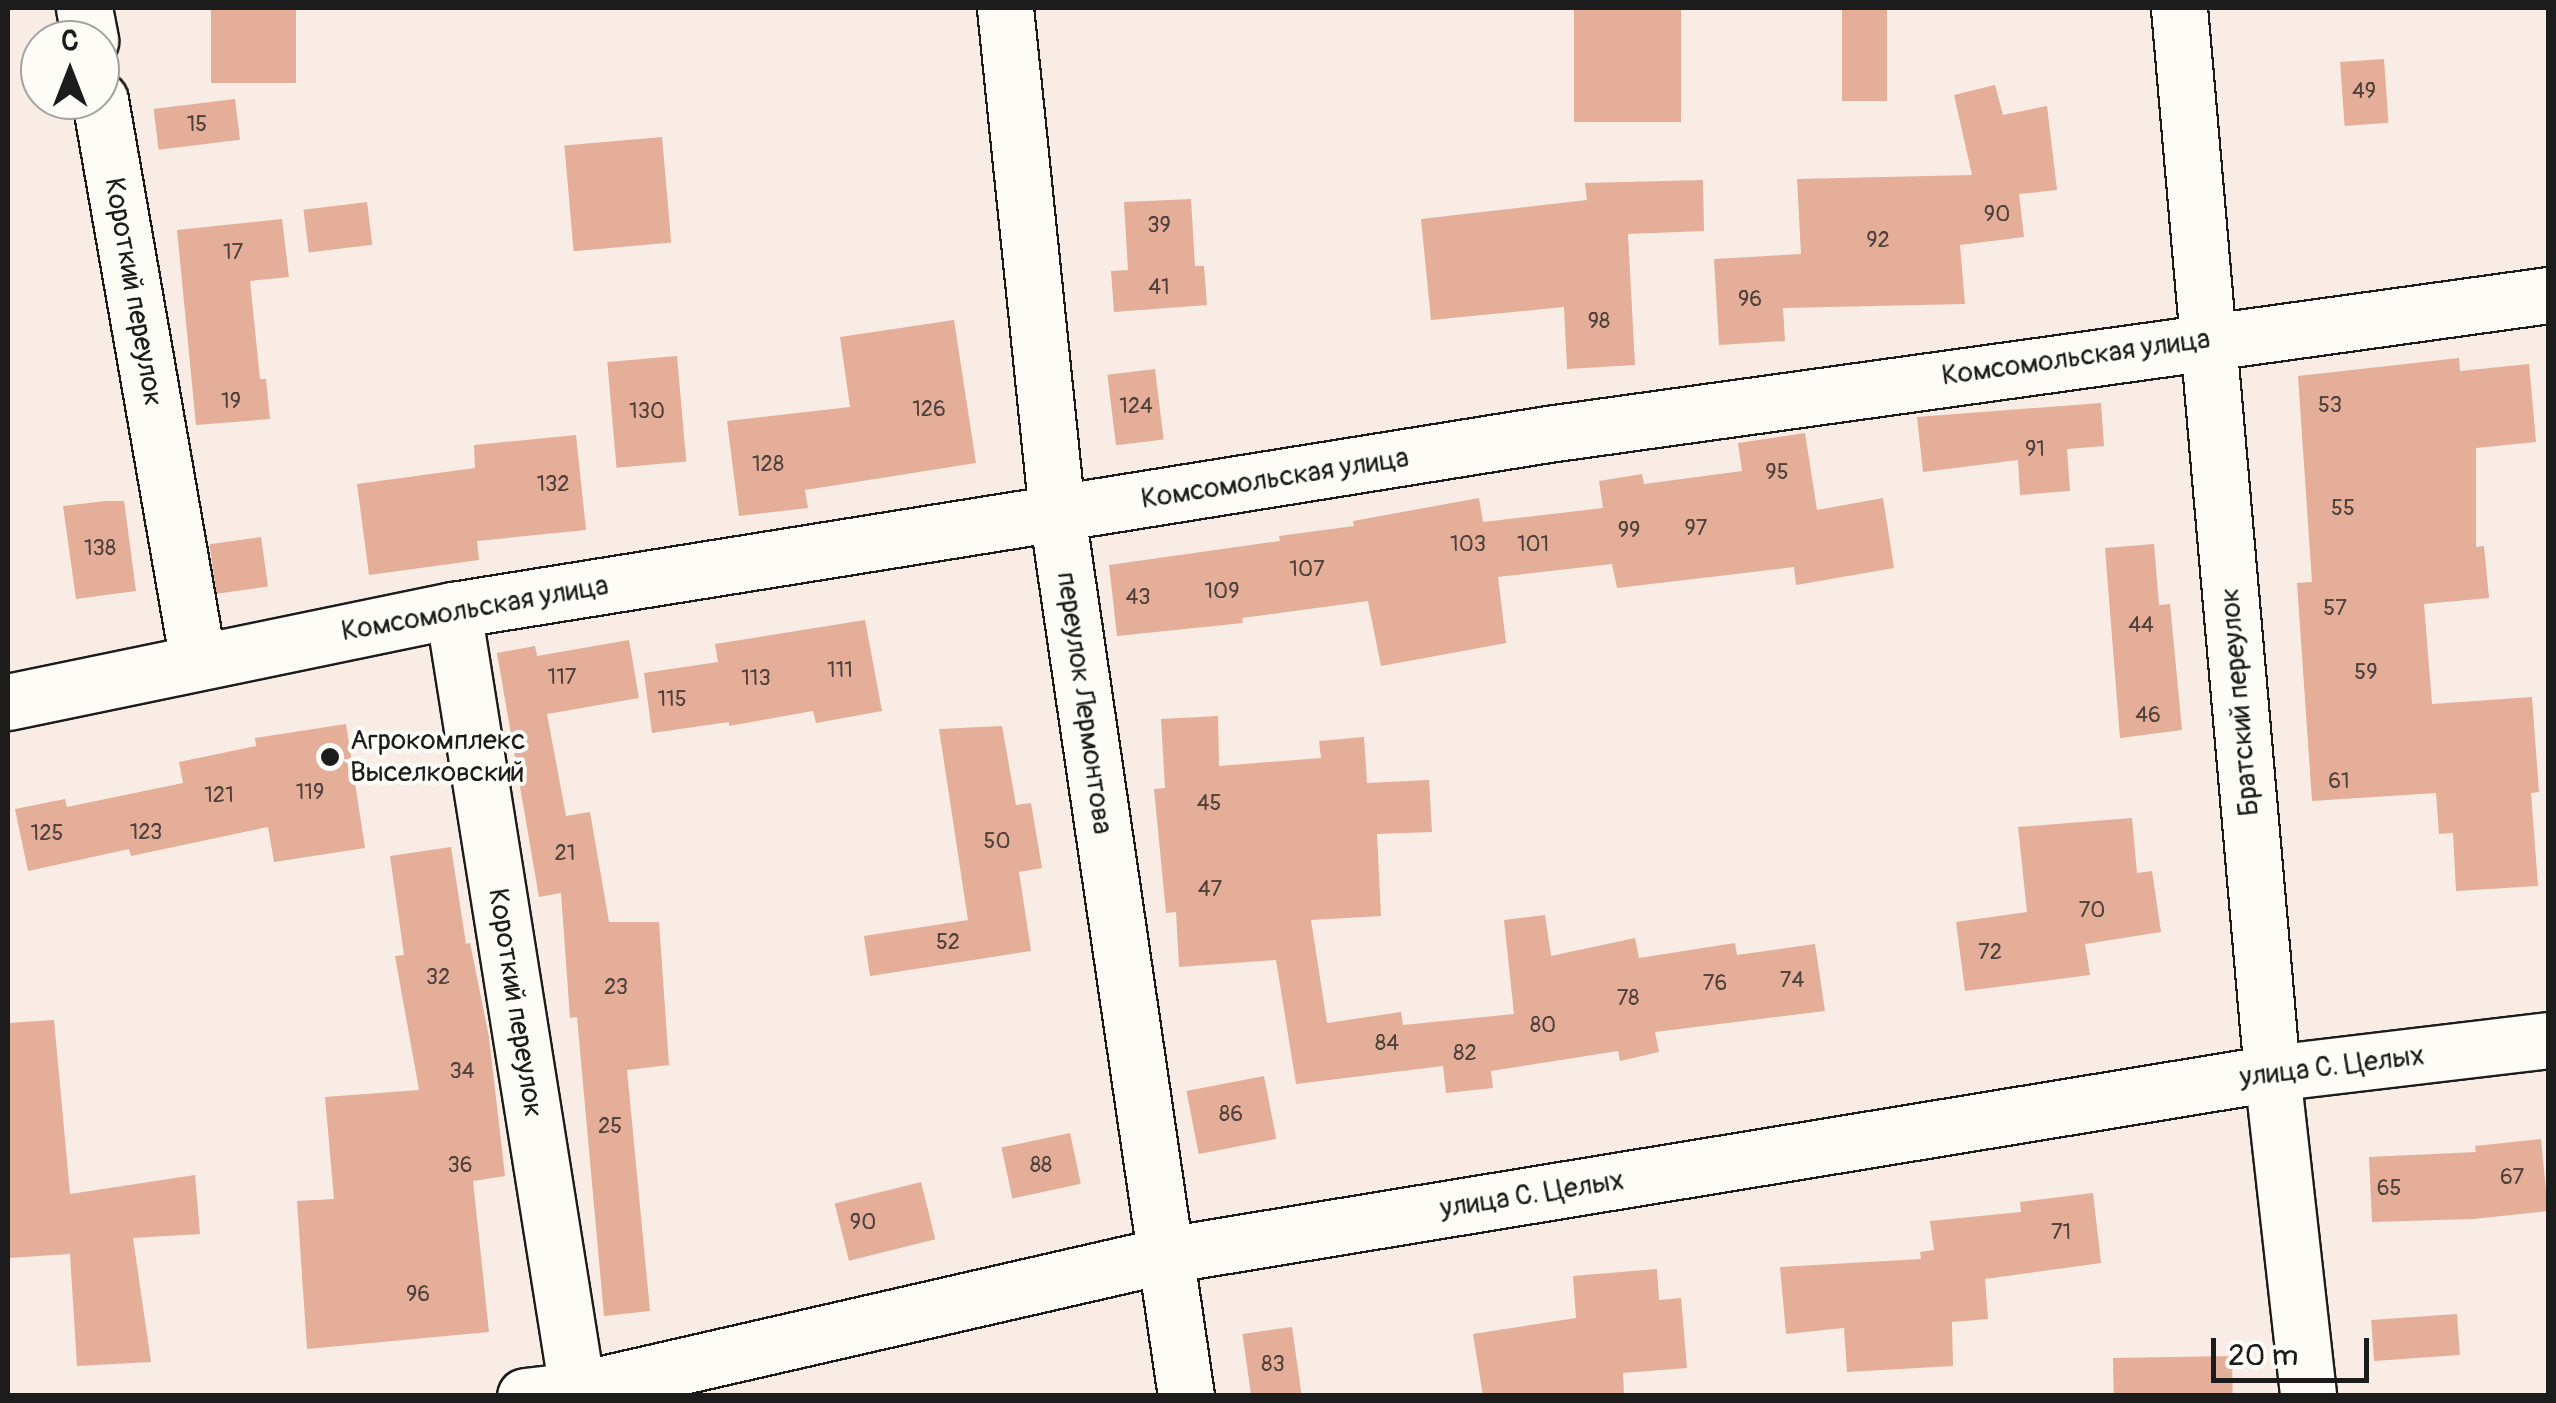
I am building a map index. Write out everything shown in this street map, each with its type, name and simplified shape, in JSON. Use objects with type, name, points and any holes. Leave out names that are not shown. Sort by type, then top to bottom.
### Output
[{"type":"street","name":"переулок Лермонтова","points":[[1005,8],[1056,514],[1186,1396]]},
{"type":"street","name":"Братский переулок","points":[[2179,8],[2272,1074],[2308,1396]]},
{"type":"street","name":"Короткий переулок","points":[[103,120],[198,662]]},
{"type":"street","name":"Комсомольская улица","points":[[8,702],[453,610],[1568,431],[2548,295]]},
{"type":"street","name":"Короткий переулок","points":[[453,610],[560,1394]]},
{"type":"street","name":"улица С. Целых","points":[[560,1394],[1166,1255],[2272,1074],[2548,1040]]},
{"type":"building","points":[[211,8],[296,8],[296,83],[211,83]]},
{"type":"building","points":[[1574,8],[1681,8],[1681,122],[1574,122]]},
{"type":"building","points":[[1842,8],[1887,8],[1887,101],[1842,101]]},
{"type":"building","points":[[2384,59],[2388,123],[2345,126],[2340,62]]},
{"type":"building","points":[[1995,85],[2003,115],[2047,106],[2057,190],[2019,194],[2024,237],[1960,245],[1965,304],[1783,308],[1785,341],[1719,345],[1714,259],[1801,254],[1797,179],[1972,175],[1954,95]]},
{"type":"building","points":[[235,99],[240,140],[159,150],[154,109]]},
{"type":"building","points":[[662,137],[671,243],[574,251],[564,146]]},
{"type":"building","points":[[1703,180],[1704,231],[1628,234],[1635,365],[1567,369],[1564,307],[1431,320],[1421,219],[1587,200],[1585,183]]},
{"type":"building","points":[[1191,199],[1195,266],[1204,266],[1207,305],[1114,312],[1111,271],[1128,270],[1124,202]]},
{"type":"building","points":[[367,202],[372,245],[309,252],[303,210]]},
{"type":"building","points":[[282,219],[289,277],[250,281],[260,379],[266,379],[270,419],[196,425],[177,230]]},
{"type":"building","points":[[954,320],[976,463],[805,490],[808,508],[739,516],[727,421],[850,407],[840,337]]},
{"type":"building","points":[[677,356],[686,462],[617,468],[607,362]]},
{"type":"building","points":[[2459,358],[2460,371],[2529,364],[2536,442],[2476,448],[2476,547],[2484,546],[2489,598],[2424,604],[2432,704],[2532,697],[2539,792],[2531,793],[2538,886],[2456,891],[2453,833],[2439,834],[2436,793],[2312,801],[2297,583],[2312,582],[2298,376]]},
{"type":"building","points":[[1155,369],[1164,439],[1116,445],[1107,375]]},
{"type":"building","points":[[2101,403],[2104,446],[2067,449],[2070,491],[2020,495],[2018,460],[1923,472],[1917,417]]},
{"type":"building","points":[[1805,433],[1817,510],[1883,498],[1894,568],[1796,585],[1794,567],[1617,588],[1612,564],[1498,577],[1506,643],[1381,666],[1368,601],[1242,618],[1243,623],[1117,636],[1109,565],[1280,541],[1279,536],[1354,526],[1353,521],[1479,498],[1483,522],[1603,508],[1599,481],[1642,474],[1644,484],[1742,471],[1738,443]]},
{"type":"building","points":[[576,435],[586,530],[477,541],[479,560],[369,575],[357,484],[475,468],[474,445]]},
{"type":"building","points":[[124,501],[136,591],[76,599],[63,506]]},
{"type":"building","points":[[261,537],[268,587],[216,594],[210,544]]},
{"type":"building","points":[[2154,544],[2159,605],[2170,604],[2182,730],[2120,738],[2105,548]]},
{"type":"building","points":[[865,620],[882,711],[816,723],[813,711],[729,726],[729,722],[652,733],[644,673],[718,662],[715,644]]},
{"type":"building","points":[[629,640],[639,698],[547,714],[566,816],[590,812],[609,922],[659,922],[669,1065],[627,1070],[650,1311],[604,1316],[577,1017],[570,1018],[561,893],[539,897],[497,653],[535,646],[537,656]]},
{"type":"building","points":[[1218,716],[1219,766],[1321,758],[1319,741],[1364,737],[1367,783],[1429,780],[1432,832],[1377,834],[1381,916],[1311,920],[1327,1023],[1401,1012],[1403,1025],[1514,1014],[1504,920],[1545,915],[1551,956],[1635,938],[1639,958],[1735,943],[1737,955],[1815,944],[1825,1011],[1655,1032],[1659,1052],[1620,1061],[1618,1051],[1491,1071],[1493,1088],[1446,1093],[1443,1066],[1296,1084],[1276,960],[1179,967],[1176,912],[1166,913],[1154,789],[1165,788],[1161,719]]},
{"type":"building","points":[[346,724],[365,848],[274,862],[268,827],[131,856],[129,849],[28,871],[15,809],[65,799],[67,807],[183,783],[179,762],[256,746],[255,738]]},
{"type":"building","points":[[1002,726],[1016,805],[1031,803],[1042,868],[1019,872],[1031,951],[870,976],[864,936],[968,920],[939,729]]},
{"type":"building","points":[[2132,818],[2137,873],[2152,871],[2161,932],[2085,944],[2090,975],[1965,991],[1956,922],[2027,912],[2018,827]]},
{"type":"building","points":[[451,847],[466,944],[470,943],[489,1037],[505,1176],[473,1181],[489,1332],[307,1349],[297,1201],[334,1199],[325,1097],[419,1090],[395,956],[404,955],[390,856]]},
{"type":"building","points":[[54,1020],[70,1194],[195,1175],[200,1234],[133,1238],[151,1362],[77,1366],[70,1254],[8,1258],[8,1023]]},
{"type":"building","points":[[1264,1076],[1276,1139],[1199,1154],[1186,1091]]},
{"type":"building","points":[[1070,1133],[1081,1184],[1012,1198],[1002,1148]]},
{"type":"building","points":[[2541,1139],[2548,1211],[2473,1219],[2372,1222],[2369,1157],[2476,1152],[2475,1146]]},
{"type":"building","points":[[921,1182],[935,1239],[849,1261],[835,1204]]},
{"type":"building","points":[[2093,1193],[2101,1263],[1985,1279],[1988,1319],[1952,1322],[1953,1366],[1847,1372],[1844,1328],[1786,1334],[1780,1267],[1921,1259],[1920,1252],[1934,1250],[1930,1221],[2021,1212],[2020,1202]]},
{"type":"building","points":[[1657,1269],[1659,1300],[1681,1298],[1687,1368],[1623,1373],[1624,1393],[1483,1396],[1473,1334],[1576,1318],[1573,1276]]},
{"type":"building","points":[[2457,1314],[2460,1355],[2374,1361],[2371,1320]]},
{"type":"building","points":[[1292,1327],[1302,1396],[1251,1396],[1242,1334]]},
{"type":"building","points":[[2232,1356],[2233,1396],[2114,1396],[2113,1358]]},
{"type":"place","name":"Агрокомплекс Выселковский","points":[[330,757]]}]
